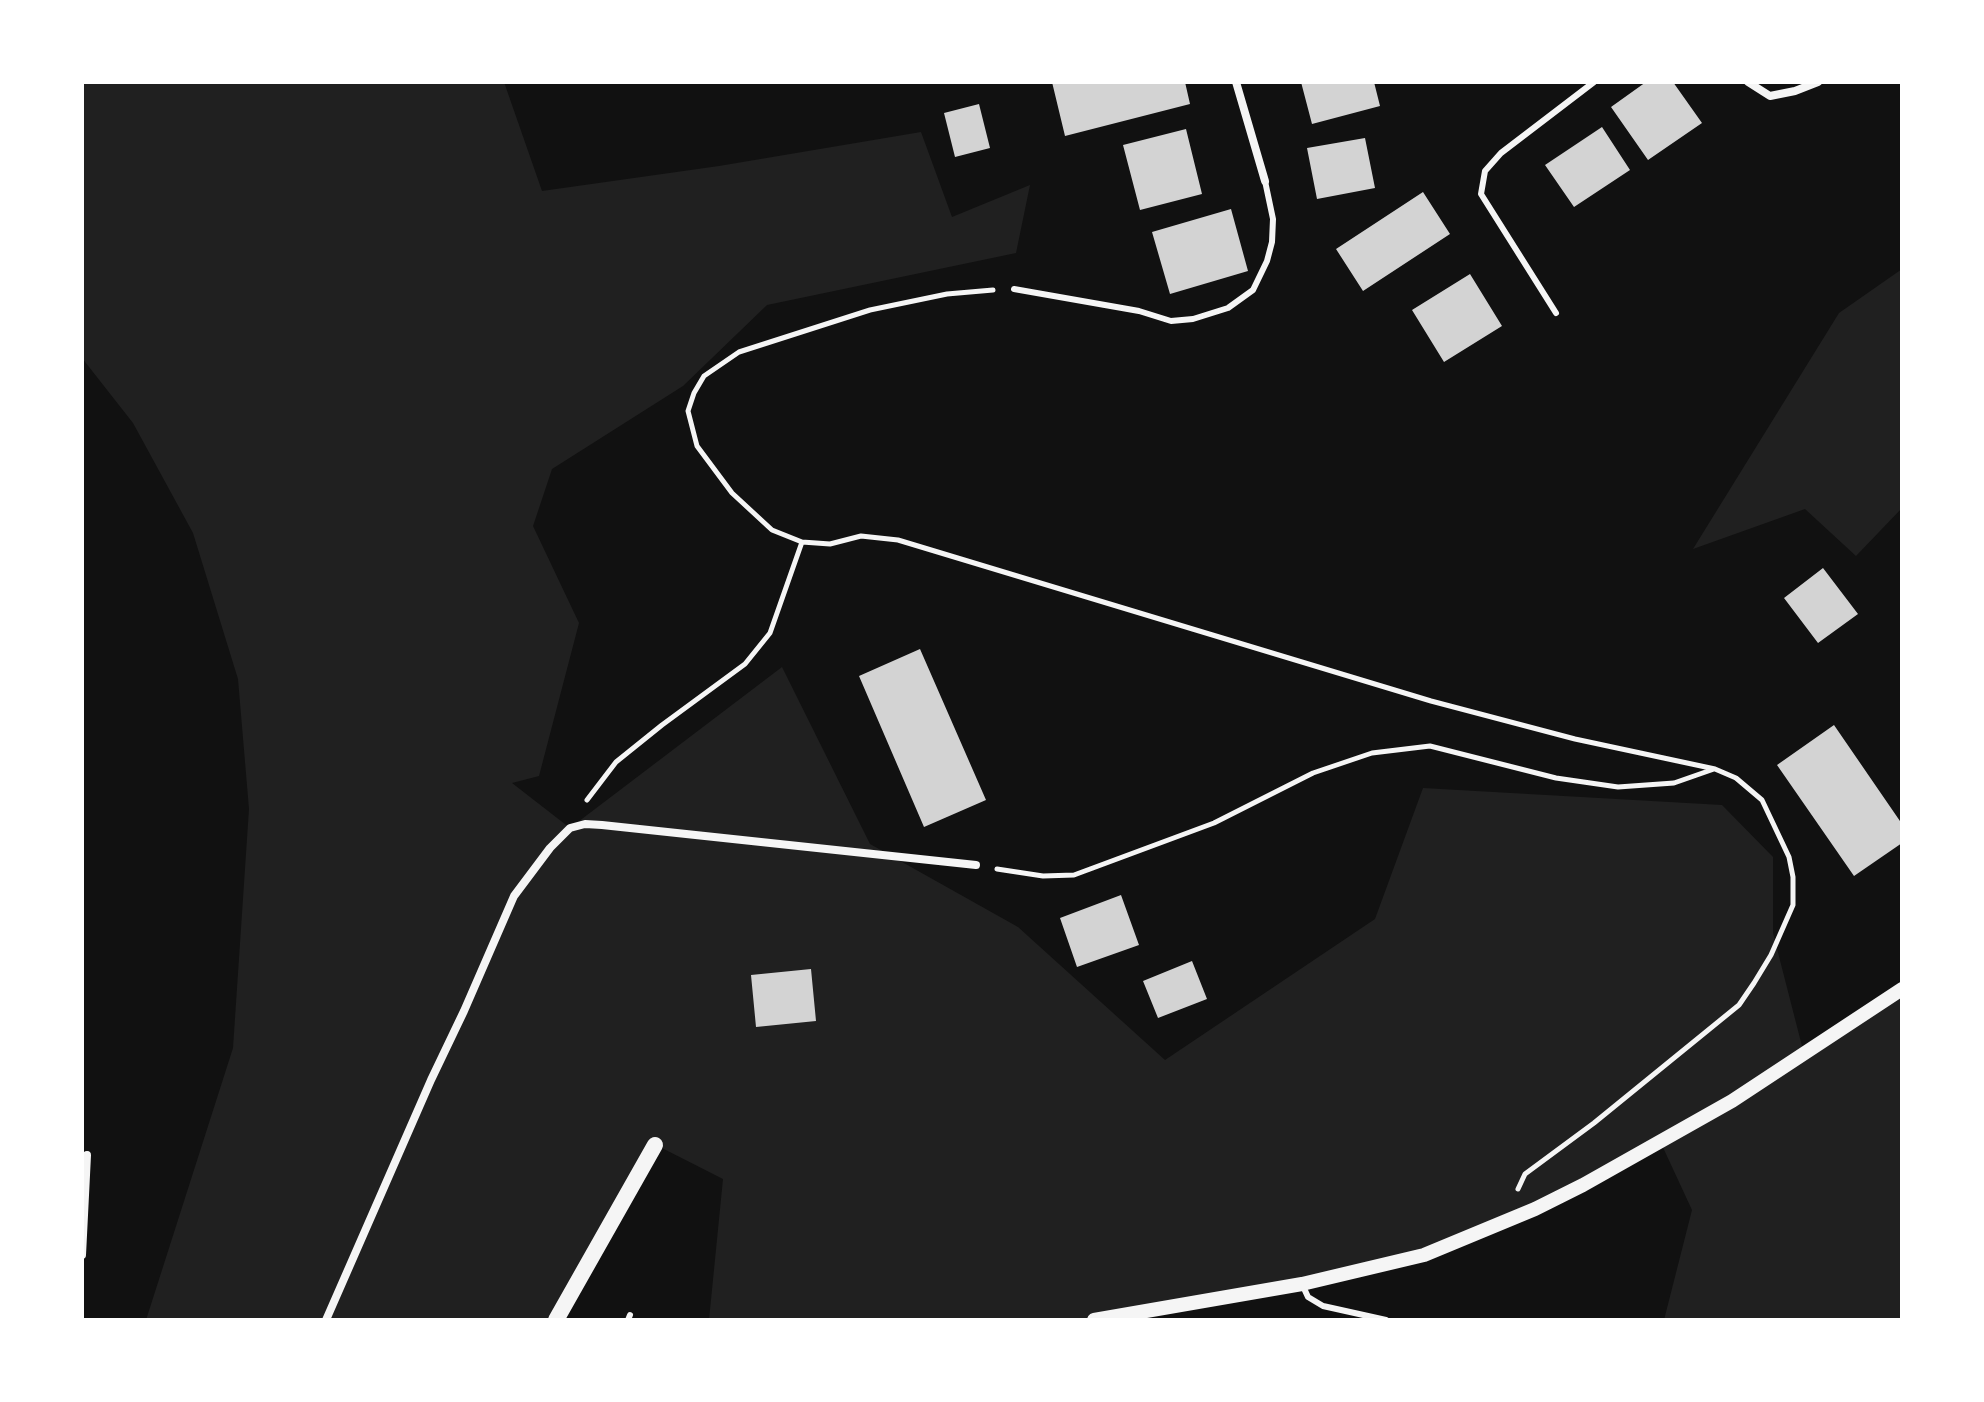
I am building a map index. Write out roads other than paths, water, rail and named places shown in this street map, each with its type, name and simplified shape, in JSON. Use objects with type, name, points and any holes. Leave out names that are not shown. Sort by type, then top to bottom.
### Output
[{"type":"main road","points":[[556,1320],[655,1145]]},
{"type":"street","points":[[1236,82],[1265,181]]},
{"type":"street","points":[[1748,82],[1770,96],[1818,82]]},
{"type":"street","points":[[326,1320],[514,896],[550,848],[570,828],[585,824],[602,825],[976,865]]},
{"type":"street","points":[[1094,1320],[1302,1284],[1424,1255],[1583,1185],[1732,1101],[1902,989]]},
{"type":"street","points":[[82,1255],[87,1155]]},
{"type":"lane","points":[[1556,313],[1481,194],[1485,171],[1501,153],[1594,82]]},
{"type":"lane","points":[[1014,289],[1139,311],[1171,321],[1193,319],[1228,308],[1253,290],[1267,261],[1273,219],[1265,181]]},
{"type":"lane","points":[[1302,1284],[1308,1297],[1323,1306],[1386,1320]]}]
